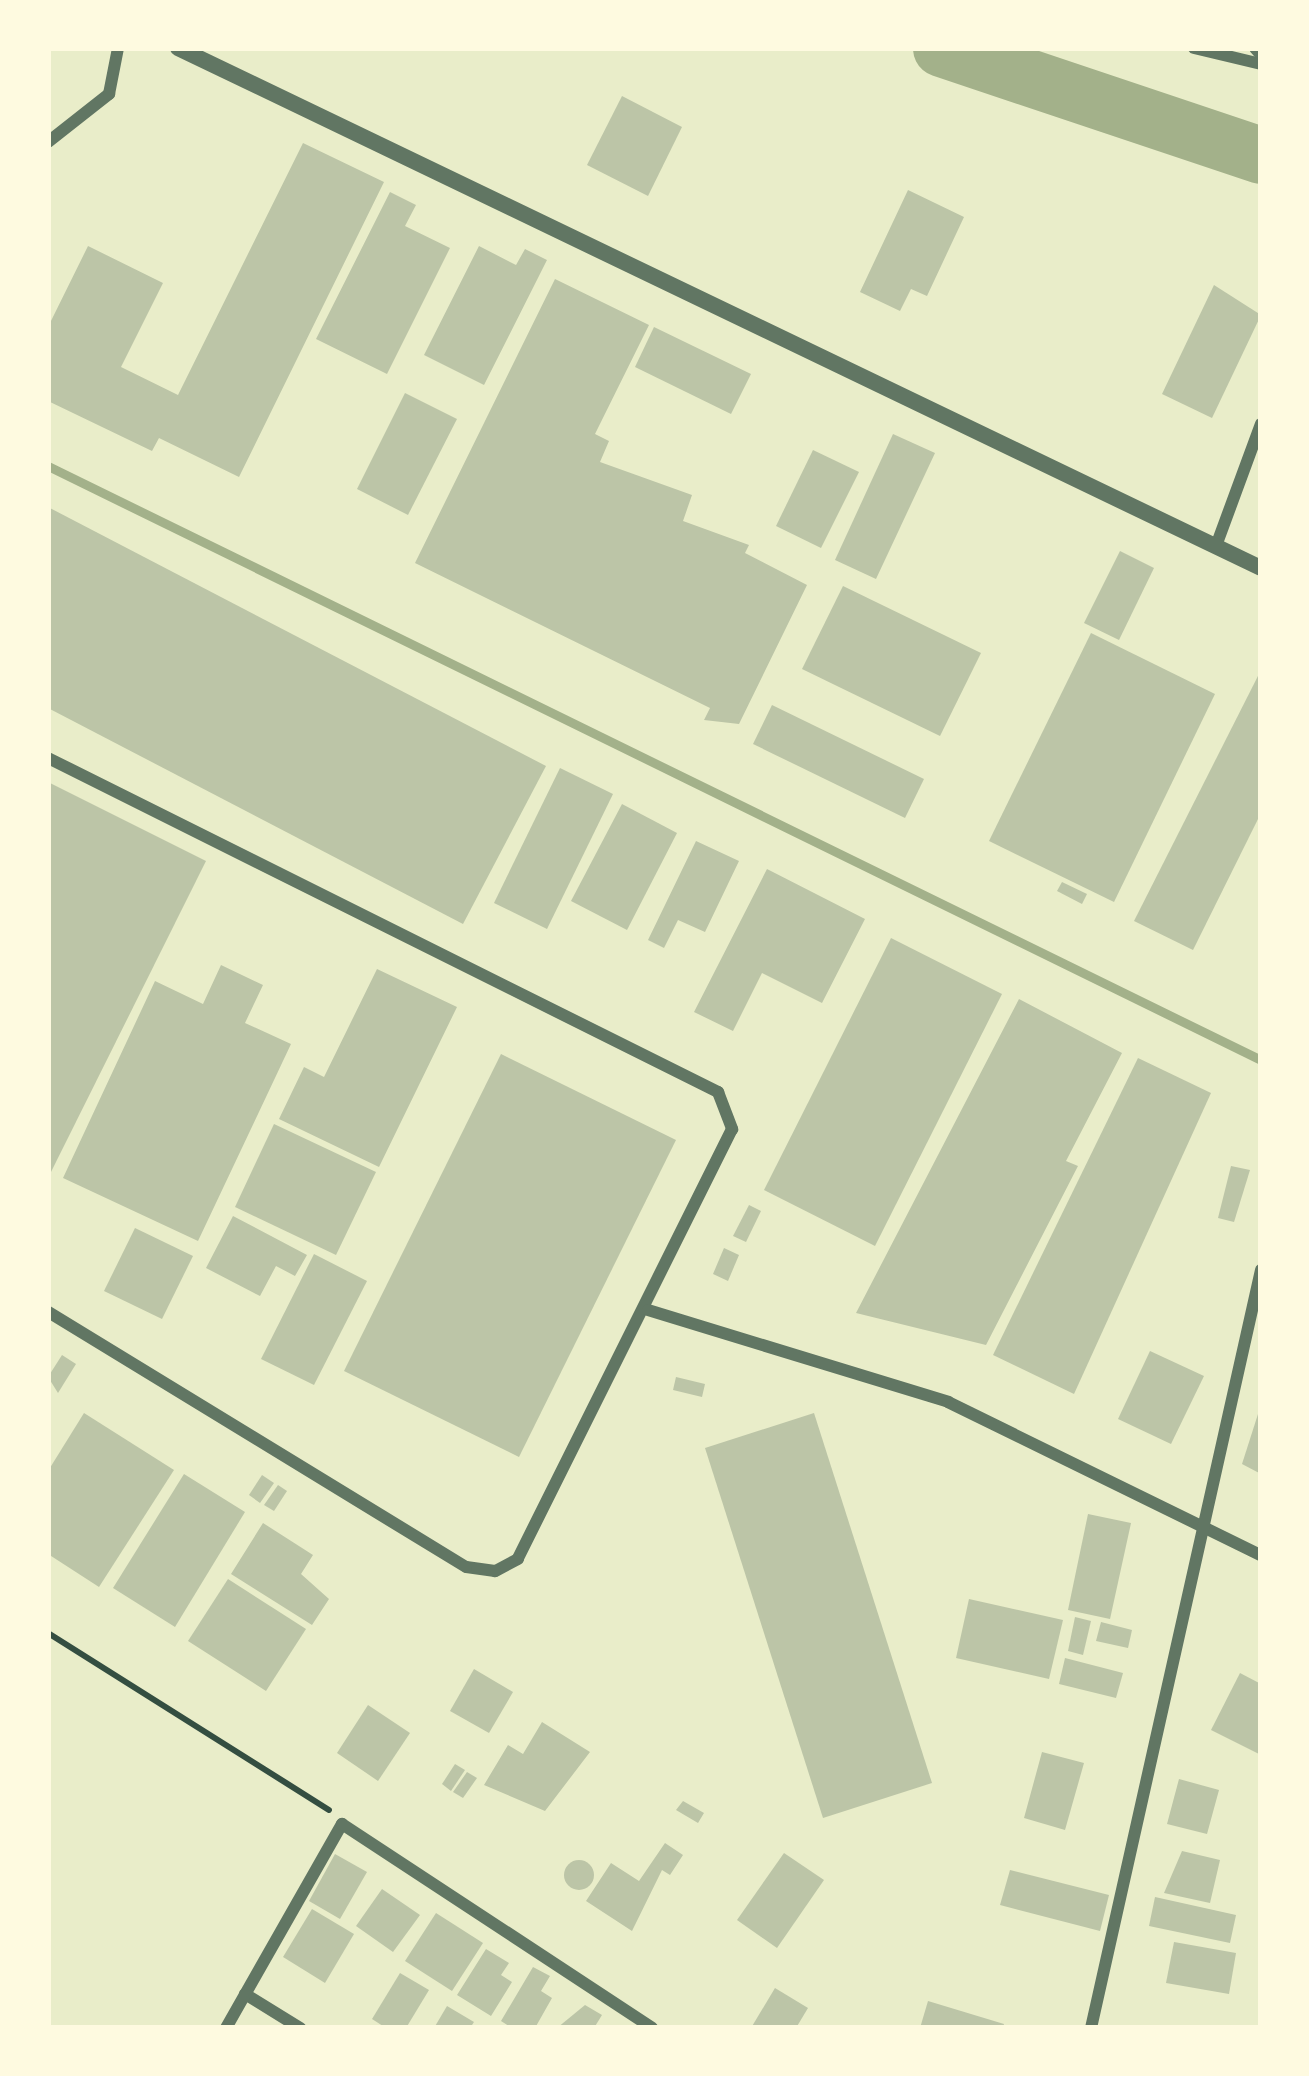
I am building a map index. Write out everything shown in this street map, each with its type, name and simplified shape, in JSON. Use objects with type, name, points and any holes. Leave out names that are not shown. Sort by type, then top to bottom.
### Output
[{"type":"street","points":[[48,142],[109,94],[118,48]]},
{"type":"street","points":[[178,48],[1261,568]]},
{"type":"street","points":[[1194,48],[1261,64]]},
{"type":"street","points":[[1216,546],[1261,424]]},
{"type":"street","points":[[48,758],[718,1091],[732,1130],[648,1310],[518,1559],[495,1571],[466,1568],[48,1312]]},
{"type":"street","points":[[1091,2028],[1261,1270]]},
{"type":"street","points":[[648,1310],[948,1402],[1261,1555]]},
{"type":"street","points":[[226,2028],[342,1823],[652,2028]]},
{"type":"street","points":[[245,1994],[300,2028]]},
{"type":"path","points":[[48,1633],[342,1823]]},
{"type":"building","points":[[622,96],[682,127],[648,196],[587,165]]},
{"type":"building","points":[[303,143],[384,182],[239,477],[159,438],[152,451],[48,401],[48,327],[88,246],[163,283],[121,367],[178,395]]},
{"type":"building","points":[[908,190],[964,217],[927,296],[911,289],[900,311],[860,292]]},
{"type":"building","points":[[390,192],[416,205],[405,226],[450,248],[387,374],[316,339]]},
{"type":"building","points":[[479,246],[516,265],[525,249],[547,260],[484,385],[424,355]]},
{"type":"building","points":[[555,279],[649,325],[595,434],[609,441],[600,462],[692,495],[683,521],[749,545],[745,553],[807,585],[739,724],[704,720],[710,708],[415,563]]},
{"type":"building","points":[[1214,285],[1261,315],[1212,418],[1162,394]]},
{"type":"building","points":[[654,327],[751,374],[731,414],[635,367]]},
{"type":"building","points":[[405,393],[457,419],[408,515],[357,489]]},
{"type":"building","points":[[893,434],[935,453],[876,579],[835,560]]},
{"type":"building","points":[[813,450],[859,472],[821,548],[776,526]]},
{"type":"building","points":[[48,507],[546,766],[463,924],[48,708]]},
{"type":"building","points":[[1120,551],[1154,568],[1119,640],[1084,623]]},
{"type":"building","points":[[843,586],[981,653],[940,736],[802,669]]},
{"type":"building","points":[[1091,633],[1215,694],[1114,902],[989,841]]},
{"type":"building","points":[[1261,670],[1261,813],[1193,950],[1134,921]]},
{"type":"building","points":[[772,705],[924,779],[905,818],[753,744]]},
{"type":"building","points":[[560,768],[613,794],[547,929],[494,903]]},
{"type":"building","points":[[48,782],[206,861],[48,1178]]},
{"type":"building","points":[[622,804],[677,833],[627,930],[571,901]]},
{"type":"building","points":[[696,841],[739,861],[705,932],[678,920],[664,948],[648,940]]},
{"type":"building","points":[[767,869],[865,919],[822,1003],[762,973],[733,1031],[694,1012]]},
{"type":"building","points":[[1062,882],[1087,894],[1082,904],[1057,891]]},
{"type":"building","points":[[891,938],[1002,994],[875,1246],[764,1190]]},
{"type":"building","points":[[221,965],[263,985],[245,1023],[291,1044],[198,1241],[63,1178],[155,981],[203,1004]]},
{"type":"building","points":[[377,969],[457,1007],[379,1167],[279,1119],[304,1067],[324,1077]]},
{"type":"building","points":[[1019,999],[1122,1053],[1066,1161],[1078,1166],[986,1345],[856,1313]]},
{"type":"building","points":[[501,1054],[676,1140],[519,1457],[344,1371]]},
{"type":"building","points":[[1138,1058],[1211,1093],[1074,1394],[993,1355]]},
{"type":"building","points":[[274,1124],[376,1172],[336,1255],[235,1207]]},
{"type":"building","points":[[1231,1166],[1250,1170],[1234,1222],[1218,1218]]},
{"type":"building","points":[[749,1205],[761,1211],[746,1242],[733,1236]]},
{"type":"building","points":[[233,1216],[307,1255],[295,1276],[276,1266],[260,1296],[206,1268]]},
{"type":"building","points":[[135,1228],[193,1256],[162,1319],[104,1291]]},
{"type":"building","points":[[724,1248],[739,1255],[728,1281],[713,1274]]},
{"type":"building","points":[[314,1254],[367,1281],[314,1385],[261,1359]]},
{"type":"building","points":[[1150,1351],[1204,1376],[1171,1444],[1118,1419]]},
{"type":"building","points":[[62,1355],[76,1364],[58,1393],[48,1377]]},
{"type":"building","points":[[676,1377],[705,1384],[702,1397],[673,1390]]},
{"type":"building","points":[[84,1413],[174,1470],[99,1587],[48,1554],[48,1471]]},
{"type":"building","points":[[814,1413],[932,1783],[823,1818],[705,1448]]},
{"type":"building","points":[[1261,1414],[1261,1474],[1242,1464]]},
{"type":"building","points":[[184,1474],[245,1512],[175,1627],[113,1588]]},
{"type":"building","points":[[262,1475],[274,1483],[260,1503],[249,1495]]},
{"type":"building","points":[[278,1485],[287,1491],[274,1511],[264,1505]]},
{"type":"building","points":[[1088,1514],[1131,1523],[1110,1619],[1068,1610]]},
{"type":"building","points":[[263,1523],[313,1555],[301,1574],[329,1599],[312,1625],[231,1574]]},
{"type":"building","points":[[228,1579],[306,1629],[266,1691],[188,1641]]},
{"type":"building","points":[[969,1599],[1063,1620],[1049,1679],[956,1658]]},
{"type":"building","points":[[1075,1617],[1091,1621],[1083,1655],[1068,1651]]},
{"type":"building","points":[[1101,1622],[1132,1630],[1128,1648],[1096,1641]]},
{"type":"building","points":[[1065,1658],[1123,1673],[1116,1698],[1059,1684]]},
{"type":"building","points":[[474,1669],[513,1692],[489,1733],[450,1711]]},
{"type":"building","points":[[1240,1673],[1261,1684],[1261,1755],[1211,1730]]},
{"type":"building","points":[[368,1705],[410,1733],[378,1781],[337,1753]]},
{"type":"building","points":[[542,1722],[590,1752],[545,1811],[484,1785],[508,1745],[523,1754]]},
{"type":"building","points":[[1042,1752],[1084,1763],[1065,1830],[1024,1818]]},
{"type":"building","points":[[455,1764],[465,1770],[451,1791],[442,1784]]},
{"type":"building","points":[[467,1772],[477,1778],[463,1798],[453,1792]]},
{"type":"building","points":[[1179,1779],[1219,1790],[1207,1834],[1167,1824]]},
{"type":"building","points":[[683,1801],[704,1813],[698,1823],[676,1810]]},
{"type":"building","points":[[665,1843],[683,1855],[670,1875],[662,1870],[632,1931],[586,1901],[611,1863],[639,1881]]},
{"type":"building","points":[[1182,1851],[1220,1860],[1210,1903],[1164,1893]]},
{"type":"building","points":[[784,1853],[824,1880],[777,1948],[737,1920]]},
{"type":"building","points":[[335,1854],[367,1872],[340,1919],[309,1901]]},
{"type":"building","points":[[579,1860],[594,1875],[579,1890],[564,1875]]},
{"type":"building","points":[[1010,1870],[1109,1895],[1100,1931],[1000,1905]]},
{"type":"building","points":[[382,1889],[420,1915],[393,1952],[356,1926]]},
{"type":"building","points":[[1155,1897],[1236,1915],[1230,1943],[1149,1926]]},
{"type":"building","points":[[312,1909],[354,1934],[325,1983],[283,1957]]},
{"type":"building","points":[[436,1913],[483,1943],[452,1991],[405,1961]]},
{"type":"building","points":[[1174,1942],[1236,1953],[1229,1994],[1166,1983]]},
{"type":"building","points":[[486,1949],[509,1963],[501,1975],[512,1982],[491,2016],[457,1995]]},
{"type":"building","points":[[533,1967],[550,1976],[541,1991],[552,1998],[535,2028],[512,2028],[501,2021]]},
{"type":"building","points":[[400,1973],[429,1990],[406,2028],[386,2028],[372,2019]]},
{"type":"building","points":[[775,1988],[808,2008],[796,2028],[751,2028]]},
{"type":"building","points":[[928,2001],[1004,2024],[1003,2028],[920,2028]]},
{"type":"building","points":[[585,2005],[602,2015],[594,2028],[557,2028]]},
{"type":"building","points":[[447,2006],[474,2022],[470,2028],[434,2028]]},
{"type":"waterway","points":[[941,48],[1261,155]]},
{"type":"waterway","points":[[48,466],[1261,1060]]}]
